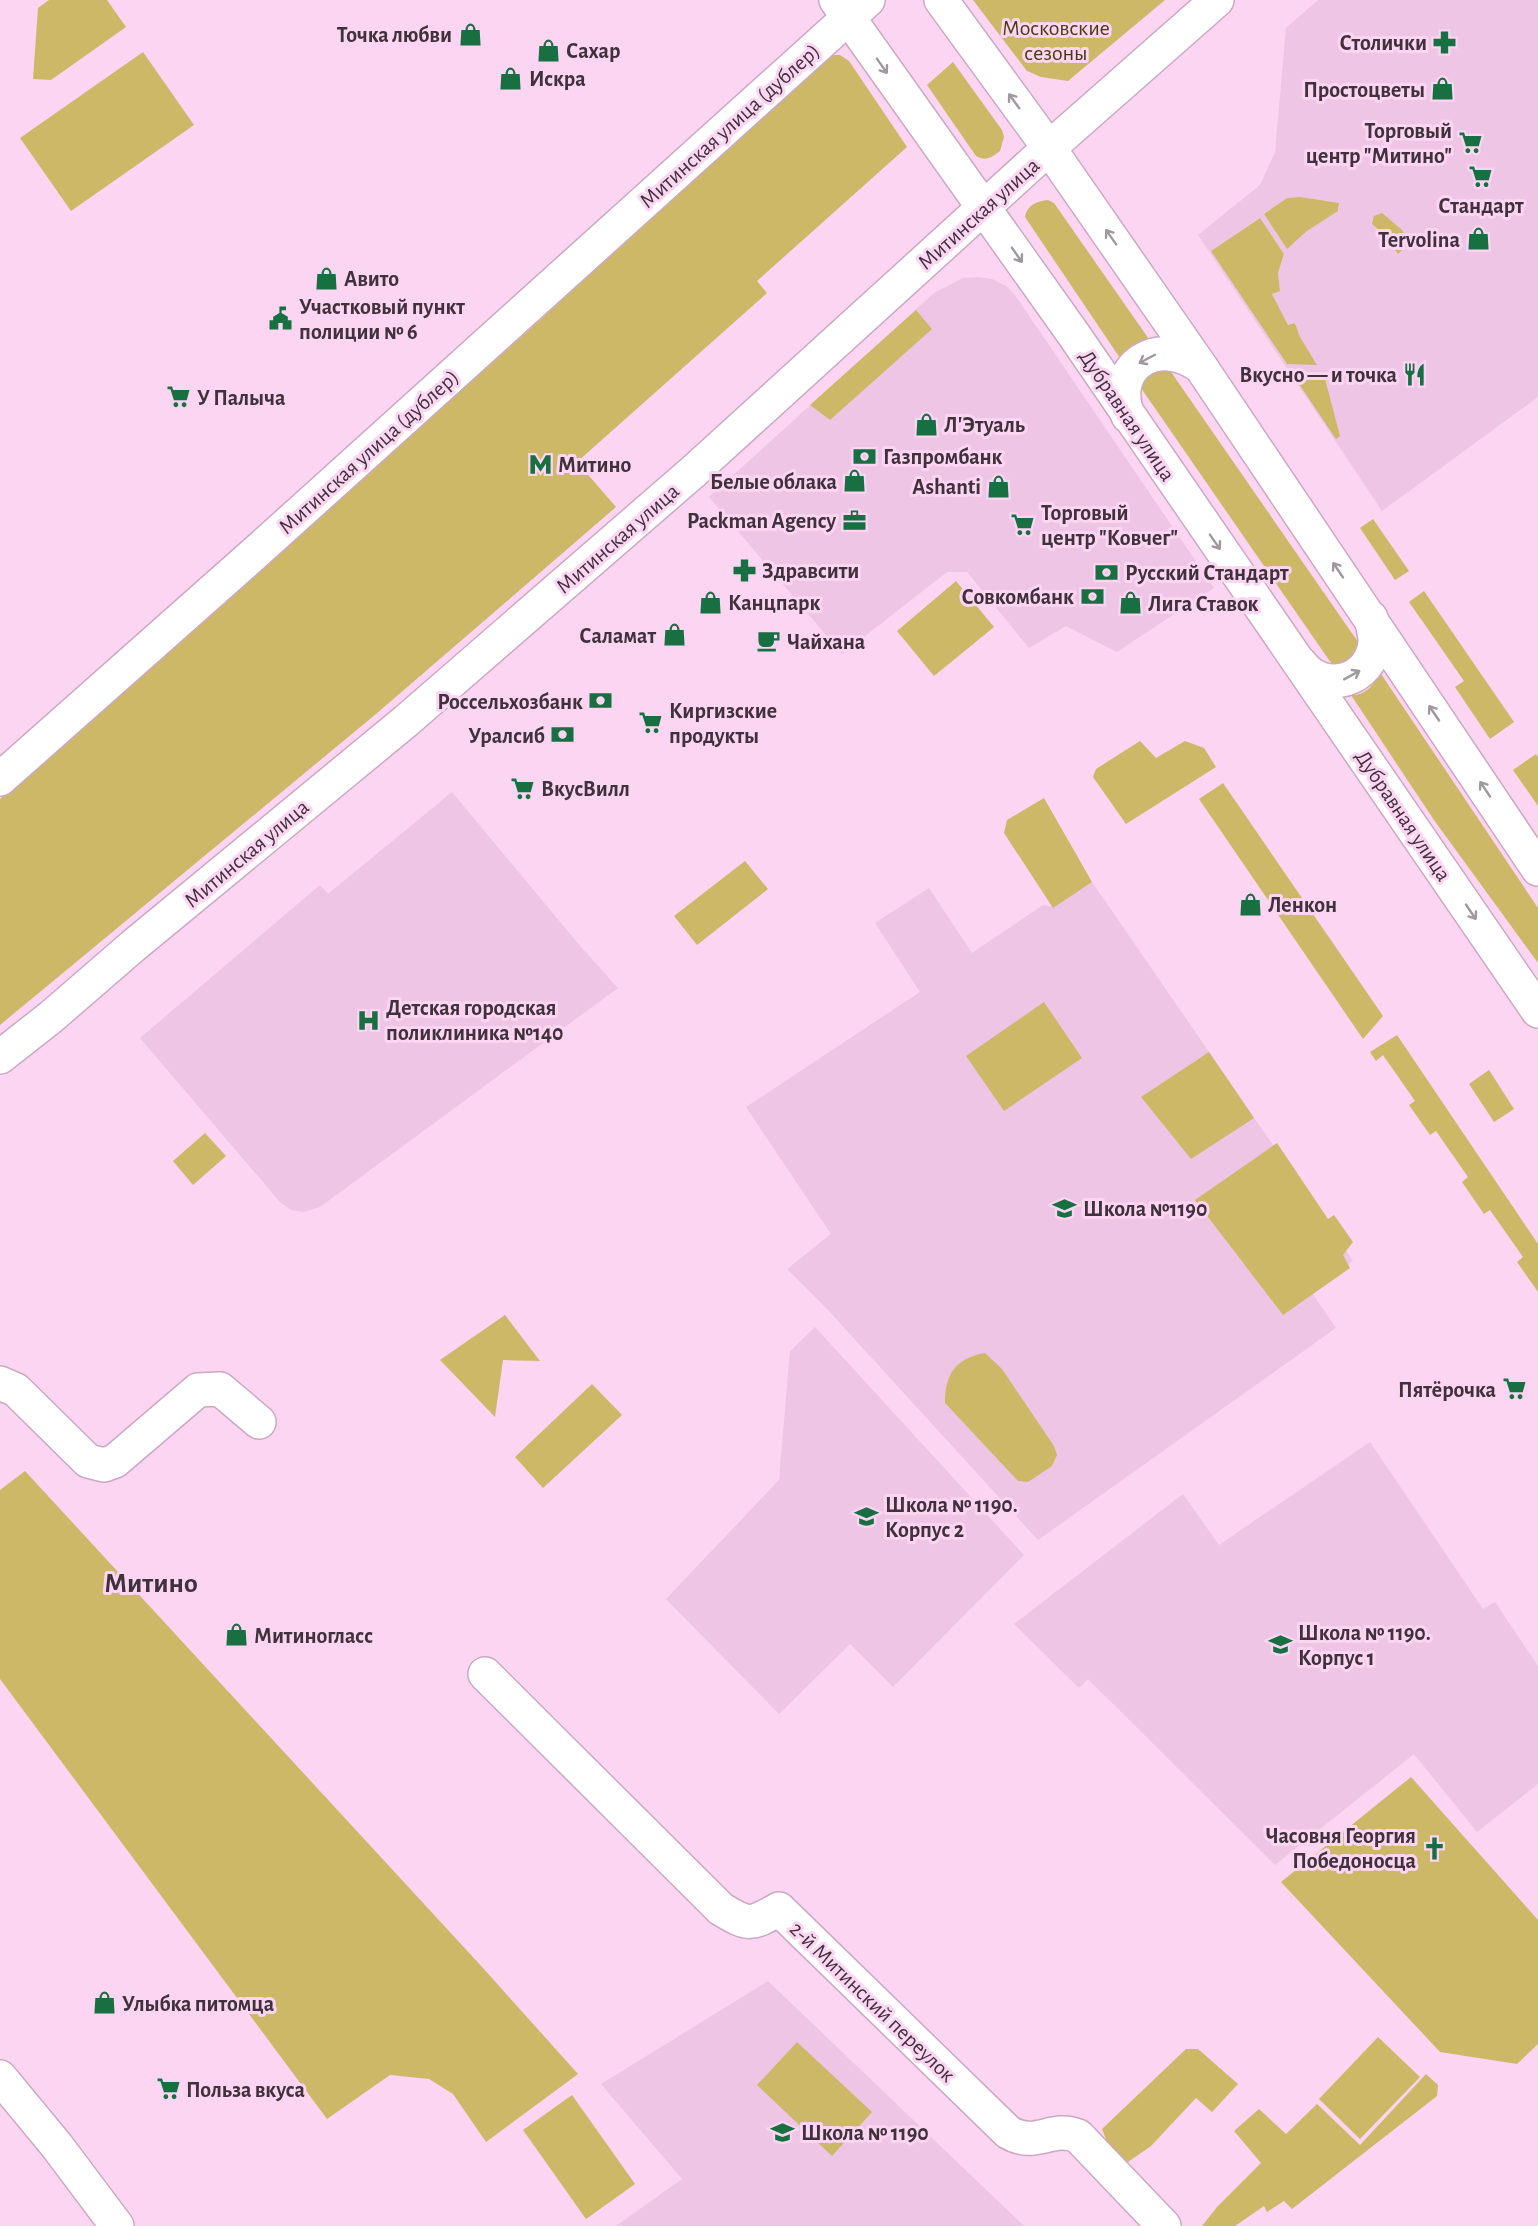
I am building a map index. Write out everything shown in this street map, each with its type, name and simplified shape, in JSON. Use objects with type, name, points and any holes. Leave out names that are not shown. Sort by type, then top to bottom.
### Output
[{"type":"main road","points":[[940,0],[1049,148],[1201,367],[1538,870]]},
{"type":"main road","name":"Митинская улица","points":[[0,1057],[406,722],[694,471],[1049,148],[1217,0]]},
{"type":"main road","name":"Дубравная улица","points":[[851,6],[983,208],[1074,335],[1538,1011]]},
{"type":"main road","name":"Митинская улица (дублер)","points":[[0,779],[264,545],[851,6]]},
{"type":"main road","points":[[1128,416],[1123,399],[1125,384],[1132,370],[1143,360],[1157,354],[1173,353],[1187,357],[1201,367]]},
{"type":"main road","points":[[1301,664],[1316,677],[1330,681],[1343,681],[1356,675],[1366,666],[1375,643],[1371,618]]},
{"type":"main road","points":[[0,1383],[16,1390],[88,1461],[104,1465],[115,1461],[198,1390],[220,1389],[260,1422]]},
{"type":"main road","name":"2-й Митинский переулок","points":[[485,1674],[721,1909],[742,1922],[758,1921],[779,1909],[1008,2132],[1018,2138],[1031,2140],[1068,2132],[1078,2136],[1164,2226]]},
{"type":"main road","points":[[0,2077],[57,2146],[117,2226]]},
{"type":"shaded area","points":[[1318,0],[1538,0],[1538,397],[1382,511],[1198,235],[1260,185],[1275,152],[1286,28]],"holes":[[[1299,197],[1339,203],[1339,210],[1307,231],[1287,249],[1264,214],[1287,198]],[[1259,218],[1284,254],[1278,273],[1280,290],[1272,294],[1288,325],[1295,323],[1316,365],[1211,251]]]},
{"type":"shaded area","points":[[963,278],[992,279],[1006,286],[1015,295],[1214,588],[1117,652],[1066,626],[1029,648],[967,572],[947,572],[842,654],[709,497],[934,293]]},
{"type":"shaded area","name":"Детская городская поликлиника №140","points":[[452,792],[618,988],[320,1207],[304,1212],[291,1210],[280,1202],[140,1038],[320,885],[328,894]]},
{"type":"shaded area","name":"Школа №1190","points":[[1092,882],[1353,1261],[1310,1290],[1336,1328],[1038,1540],[827,1309],[787,1269],[831,1234],[746,1107],[920,992],[875,923],[929,888],[972,953],[1043,905],[1053,907]]},
{"type":"shaded area","name":"Школа № 1190. Корпус 2","points":[[815,1327],[1024,1555],[893,1687],[850,1644],[779,1714],[666,1599],[779,1480],[790,1351]]},
{"type":"shaded area","name":"Школа № 1190. Корпус 1","points":[[1370,1442],[1483,1609],[1495,1602],[1538,1666],[1538,1784],[1477,1832],[1414,1754],[1275,1865],[1088,1679],[1079,1688],[1014,1624],[1183,1494],[1219,1545]]},
{"type":"shaded area","name":"Школа № 1190","points":[[768,1981],[1024,2226],[616,2226],[682,2179],[601,2084]]},
{"type":"green space","points":[[49,0],[107,0],[126,27],[51,80],[33,79],[38,8]]},
{"type":"green space","name":"Московские сезоны","points":[[973,0],[1165,0],[1068,81],[1041,77],[1027,71]]},
{"type":"green space","points":[[143,52],[194,125],[71,211],[20,138]]},
{"type":"green space","points":[[840,55],[849,61],[907,147],[757,281],[767,293],[577,462],[616,507],[376,714],[0,1025],[0,799],[145,667],[254,575],[529,330],[829,57]]},
{"type":"green space","points":[[953,62],[1002,130],[1004,137],[1000,151],[989,158],[983,159],[976,156],[927,85]]},
{"type":"green space","points":[[1300,197],[1339,203],[1338,211],[1307,231],[1287,249],[1264,214],[1287,198]]},
{"type":"green space","points":[[1048,200],[1054,203],[1151,342],[1134,347],[1122,361],[1025,217],[1033,204]]},
{"type":"green space","points":[[1382,213],[1402,230],[1410,242],[1398,254],[1383,233],[1372,224],[1374,216]]},
{"type":"green space","points":[[1260,218],[1284,254],[1278,273],[1280,291],[1272,294],[1288,325],[1295,323],[1300,337],[1317,365],[1287,364],[1211,251]]},
{"type":"green space","points":[[916,310],[932,329],[830,420],[810,405]]},
{"type":"green space","points":[[1169,369],[1358,642],[1358,649],[1350,664],[1333,665],[1329,660],[1141,388],[1148,370]]},
{"type":"green space","points":[[1293,375],[1324,375],[1340,436],[1336,439]]},
{"type":"green space","points":[[1373,519],[1409,571],[1395,580],[1360,528]]},
{"type":"green space","points":[[956,581],[994,627],[934,676],[897,631]]},
{"type":"green space","points":[[1424,591],[1514,722],[1490,739],[1455,687],[1464,681],[1409,602]]},
{"type":"green space","points":[[1379,671],[1538,908],[1538,963],[1434,820],[1351,695],[1361,694],[1369,688]]},
{"type":"green space","points":[[1140,741],[1156,758],[1185,741],[1204,748],[1216,767],[1126,824],[1093,777],[1096,769]]},
{"type":"green space","points":[[1536,754],[1538,757],[1538,806],[1513,770]]},
{"type":"green space","points":[[1223,783],[1383,1016],[1363,1039],[1199,799]]},
{"type":"green space","points":[[1044,798],[1092,882],[1053,908],[1004,833],[1007,820]]},
{"type":"green space","points":[[745,861],[768,889],[697,945],[674,916]]},
{"type":"green space","points":[[1044,1002],[1082,1058],[1004,1111],[966,1056]]},
{"type":"green space","points":[[1397,1035],[1538,1244],[1538,1292],[1517,1262],[1523,1257],[1490,1210],[1484,1214],[1462,1182],[1468,1177],[1436,1131],[1430,1135],[1409,1105],[1415,1101],[1383,1055],[1376,1061],[1370,1052]]},
{"type":"green space","points":[[1209,1052],[1254,1118],[1191,1159],[1141,1097]]},
{"type":"green space","points":[[1489,1070],[1514,1109],[1494,1122],[1469,1084]]},
{"type":"green space","points":[[205,1133],[226,1156],[193,1185],[173,1161]]},
{"type":"green space","points":[[1277,1143],[1328,1219],[1334,1215],[1353,1242],[1343,1255],[1350,1268],[1283,1315],[1195,1200]]},
{"type":"green space","points":[[505,1315],[540,1361],[503,1360],[495,1417],[440,1360]]},
{"type":"green space","points":[[985,1353],[1002,1369],[1054,1446],[1057,1455],[1052,1466],[1028,1482],[1018,1481],[945,1403],[947,1384],[954,1369],[967,1359]]},
{"type":"green space","points":[[592,1384],[622,1415],[543,1488],[515,1457]]},
{"type":"green space","points":[[25,1471],[578,2074],[486,2142],[453,2094],[429,2079],[390,2075],[327,2119],[0,1679],[0,1490]]},
{"type":"green space","points":[[1411,1777],[1538,1920],[1538,2044],[1517,2064],[1440,2052],[1281,1882]]},
{"type":"green space","points":[[1378,2037],[1420,2077],[1360,2139],[1319,2099]]},
{"type":"green space","points":[[797,2042],[872,2112],[832,2156],[757,2085]]},
{"type":"green space","points":[[1186,2049],[1198,2049],[1238,2084],[1212,2112],[1196,2098],[1151,2146],[1128,2162],[1109,2147],[1102,2129]]},
{"type":"green space","points":[[1426,2074],[1438,2085],[1437,2096],[1292,2209],[1284,2201],[1267,2212],[1264,2206],[1235,2226],[1202,2226],[1217,2207],[1261,2163],[1234,2131],[1259,2109],[1286,2134],[1317,2104],[1360,2145]]},
{"type":"green space","points":[[572,2095],[635,2184],[586,2219],[523,2130]]},
{"type":"place","name":"Точка любви","points":[[470,34]]},
{"type":"place","name":"Столички","points":[[1445,42]]},
{"type":"place","name":"Сахар","points":[[548,50]]},
{"type":"place","name":"Искра","points":[[511,78]]},
{"type":"place","name":"Простоцветы","points":[[1443,89]]},
{"type":"place","name":"Торговый центр \"Митино\"","points":[[1470,143]]},
{"type":"place","name":"Стандарт","points":[[1481,176]]},
{"type":"place","name":"Tervolina","points":[[1478,239]]},
{"type":"place","name":"Авито","points":[[326,278]]},
{"type":"place","name":"Участковый пункт полиции № 6","points":[[281,319]]},
{"type":"place","name":"Вкусно — и точка","points":[[1415,374]]},
{"type":"place","name":"У Палыча","points":[[179,397]]},
{"type":"place","name":"Л'Этуаль","points":[[926,424]]},
{"type":"place","name":"Газпромбанк","points":[[865,456]]},
{"type":"place","name":"Митино","points":[[540,464]]},
{"type":"place","name":"Белые облака","points":[[855,481]]},
{"type":"place","name":"Ashanti","points":[[999,486]]},
{"type":"place","name":"Packman Agency","points":[[854,520]]},
{"type":"place","name":"Торговый центр \"Ковчег\"","points":[[1023,525]]},
{"type":"place","name":"Здравсити","points":[[744,570]]},
{"type":"place","name":"Русский Стандарт","points":[[1107,572]]},
{"type":"place","name":"Совкомбанк","points":[[1092,596]]},
{"type":"place","name":"Канцпарк","points":[[710,602]]},
{"type":"place","name":"Лига Ставок","points":[[1130,603]]},
{"type":"place","name":"Саламат","points":[[674,635]]},
{"type":"place","name":"Чайхана","points":[[769,641]]},
{"type":"place","name":"Россельхозбанк","points":[[601,701]]},
{"type":"place","name":"Киргизские продукты","points":[[651,723]]},
{"type":"place","name":"Уралсиб","points":[[563,735]]},
{"type":"place","name":"ВкусВилл","points":[[523,788]]},
{"type":"place","name":"Ленкон","points":[[1250,904]]},
{"type":"place","name":"Детская городская поликлиника №140","points":[[368,1020]]},
{"type":"place","name":"Школа №1190","points":[[1065,1208]]},
{"type":"place","name":"Пятёрочка","points":[[1514,1389]]},
{"type":"place","name":"Школа № 1190. Корпус 2","points":[[867,1517]]},
{"type":"place","name":"Митиногласс","points":[[236,1635]]},
{"type":"place","name":"Школа № 1190. Корпус 1","points":[[1280,1645]]},
{"type":"place","name":"Часовня Георгия Победоносца","points":[[1434,1848]]},
{"type":"place","name":"Улыбка питомца","points":[[104,2003]]},
{"type":"place","name":"Польза вкуса","points":[[168,2089]]},
{"type":"place","name":"Школа № 1190","points":[[783,2132]]},
{"type":"district","name":"Митино","points":[[151,1582]]}]
